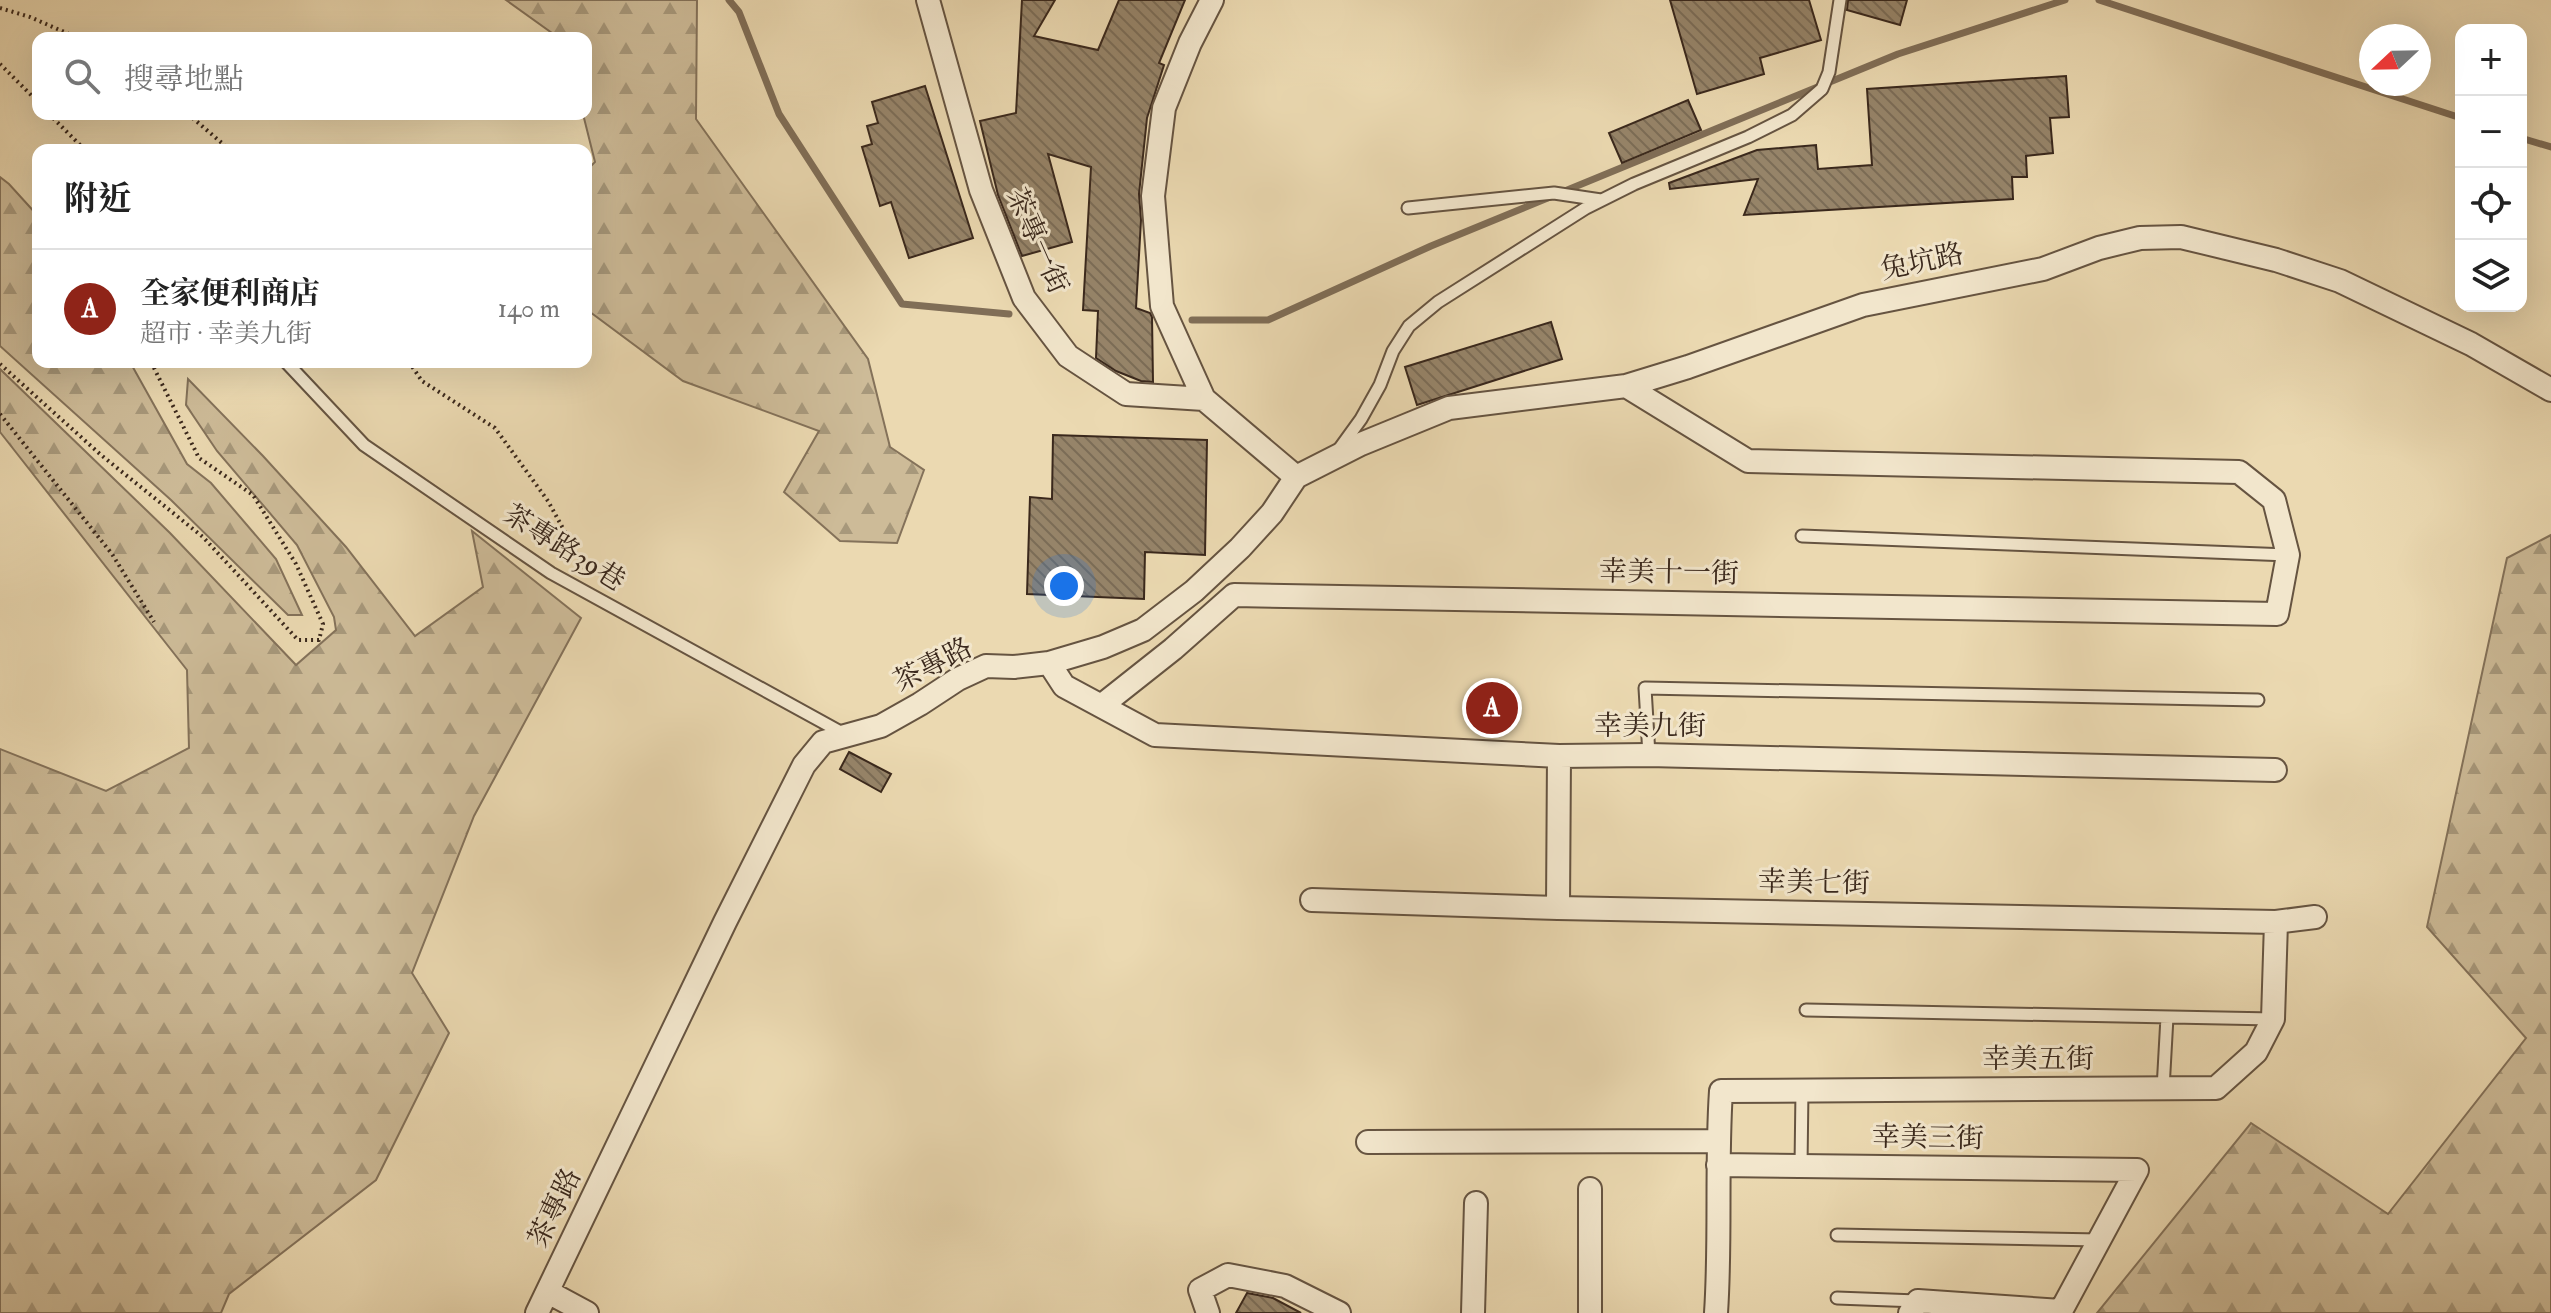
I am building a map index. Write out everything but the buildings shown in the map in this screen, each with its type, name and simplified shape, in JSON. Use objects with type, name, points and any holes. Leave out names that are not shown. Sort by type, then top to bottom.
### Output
[{"type":"street","name":"茶專一街","points":[[928,0],[981,190],[1024,298],[1068,356],[1126,394],[1204,399]]},
{"type":"street","points":[[1212,0],[1190,43],[1164,108],[1153,196],[1162,306],[1204,399],[1296,477]]},
{"type":"street","name":"兔坑路","points":[[1296,477],[1361,444],[1449,408],[1626,386],[1863,305],[2043,269],[2099,248],[2140,238],[2181,237],[2276,260],[2340,281],[2471,344],[2551,390]]},
{"type":"street","points":[[1626,386],[1748,461],[2239,472],[2274,500],[2288,555]]},
{"type":"street","name":"茶專路","points":[[537,1313],[725,922],[804,765],[823,742],[881,726],[958,679],[986,666],[1049,663],[1103,647],[1143,630],[1194,591],[1240,548],[1272,513],[1296,477]]},
{"type":"street","name":"幸美十一街","points":[[1101,706],[1234,595],[2277,614],[2288,555]]},
{"type":"street","name":"幸美九街","points":[[1049,663],[1064,686],[1155,735],[1559,756],[1649,755],[2275,770]]},
{"type":"street","points":[[1558,908],[1559,756]]},
{"type":"street","name":"幸美七街","points":[[1312,900],[2276,922],[2315,917]]},
{"type":"street","name":"幸美五街","points":[[1718,1141],[1721,1091],[2216,1088],[2256,1052],[2273,1019],[2276,922]]},
{"type":"street","points":[[1368,1142],[1718,1141],[1719,1269],[1716,1313]]},
{"type":"street","name":"幸美三街","points":[[1718,1165],[2137,1170],[2099,1240]]},
{"type":"street","points":[[1590,1189],[1590,1313]]},
{"type":"street","points":[[1473,1313],[1476,1203]]},
{"type":"street","points":[[1914,1307],[2061,1311],[2099,1240]]},
{"type":"street","points":[[1208,1313],[1200,1290],[1228,1275],[1285,1286],[1339,1313]]},
{"type":"street","points":[[548,1292],[587,1313]]},
{"type":"lane","points":[[1333,459],[1361,419],[1380,385],[1393,351],[1409,326],[1438,302],[1602,200],[1792,115],[1822,89],[1829,72],[1840,0]]},
{"type":"lane","points":[[1408,208],[1554,193],[1602,200]]},
{"type":"lane","name":"茶專路39巷","points":[[292,368],[364,445],[551,573],[847,735]]},
{"type":"lane","points":[[1802,536],[2288,555]]},
{"type":"lane","points":[[1649,755],[1645,688],[2258,700]]},
{"type":"lane","points":[[1806,1010],[2273,1019]]},
{"type":"lane","points":[[2163,1089],[2167,1017]]},
{"type":"lane","points":[[1801,1166],[1802,1090]]},
{"type":"lane","points":[[1837,1235],[2099,1240]]},
{"type":"lane","points":[[1837,1298],[1914,1307]]},
{"type":"path","points":[[0,8],[68,32]]},
{"type":"path","points":[[0,64],[32,96]]},
{"type":"path","points":[[55,120],[79,144]]},
{"type":"path","points":[[195,120],[223,144]]},
{"type":"path","points":[[0,364],[101,455],[203,537],[298,640],[319,640],[323,624],[296,564],[253,495],[199,458],[154,368]]},
{"type":"path","points":[[413,368],[422,381],[495,428],[548,501],[604,602]]},
{"type":"path","points":[[0,414],[112,554],[154,622]]},
{"type":"green space","points":[[506,0],[697,0],[696,119],[868,359],[890,447],[924,470],[897,543],[840,541],[784,492],[819,431],[683,381],[592,313],[592,165],[595,162],[584,120],[592,120],[592,32],[551,32]]},
{"type":"green space","points":[[0,177],[32,209],[32,368],[133,368],[187,464],[211,483],[276,559],[302,615],[288,615],[171,500],[0,346]]},
{"type":"green space","points":[[0,369],[170,533],[296,665],[336,630],[334,617],[297,545],[217,451],[186,405],[188,379],[346,547],[415,636],[483,587],[472,531],[581,618],[474,816],[412,973],[449,1033],[376,1180],[229,1294],[221,1313],[0,1313],[0,749],[106,791],[189,748],[187,670],[0,432]]},
{"type":"green space","points":[[2551,535],[2551,1313],[2097,1313],[2251,1123],[2388,1214],[2526,1038],[2427,927],[2507,558]]},
{"type":"waterway","points":[[729,0],[739,12],[779,114],[902,304],[1009,314]]},
{"type":"waterway","points":[[1192,320],[1268,320],[1431,246],[1898,54],[2065,0]]},
{"type":"waterway","points":[[2099,0],[2455,116]]},
{"type":"waterway","points":[[2527,140],[2551,147]]},
{"type":"place","name":"全家便利商店","points":[[1492,708]]}]
